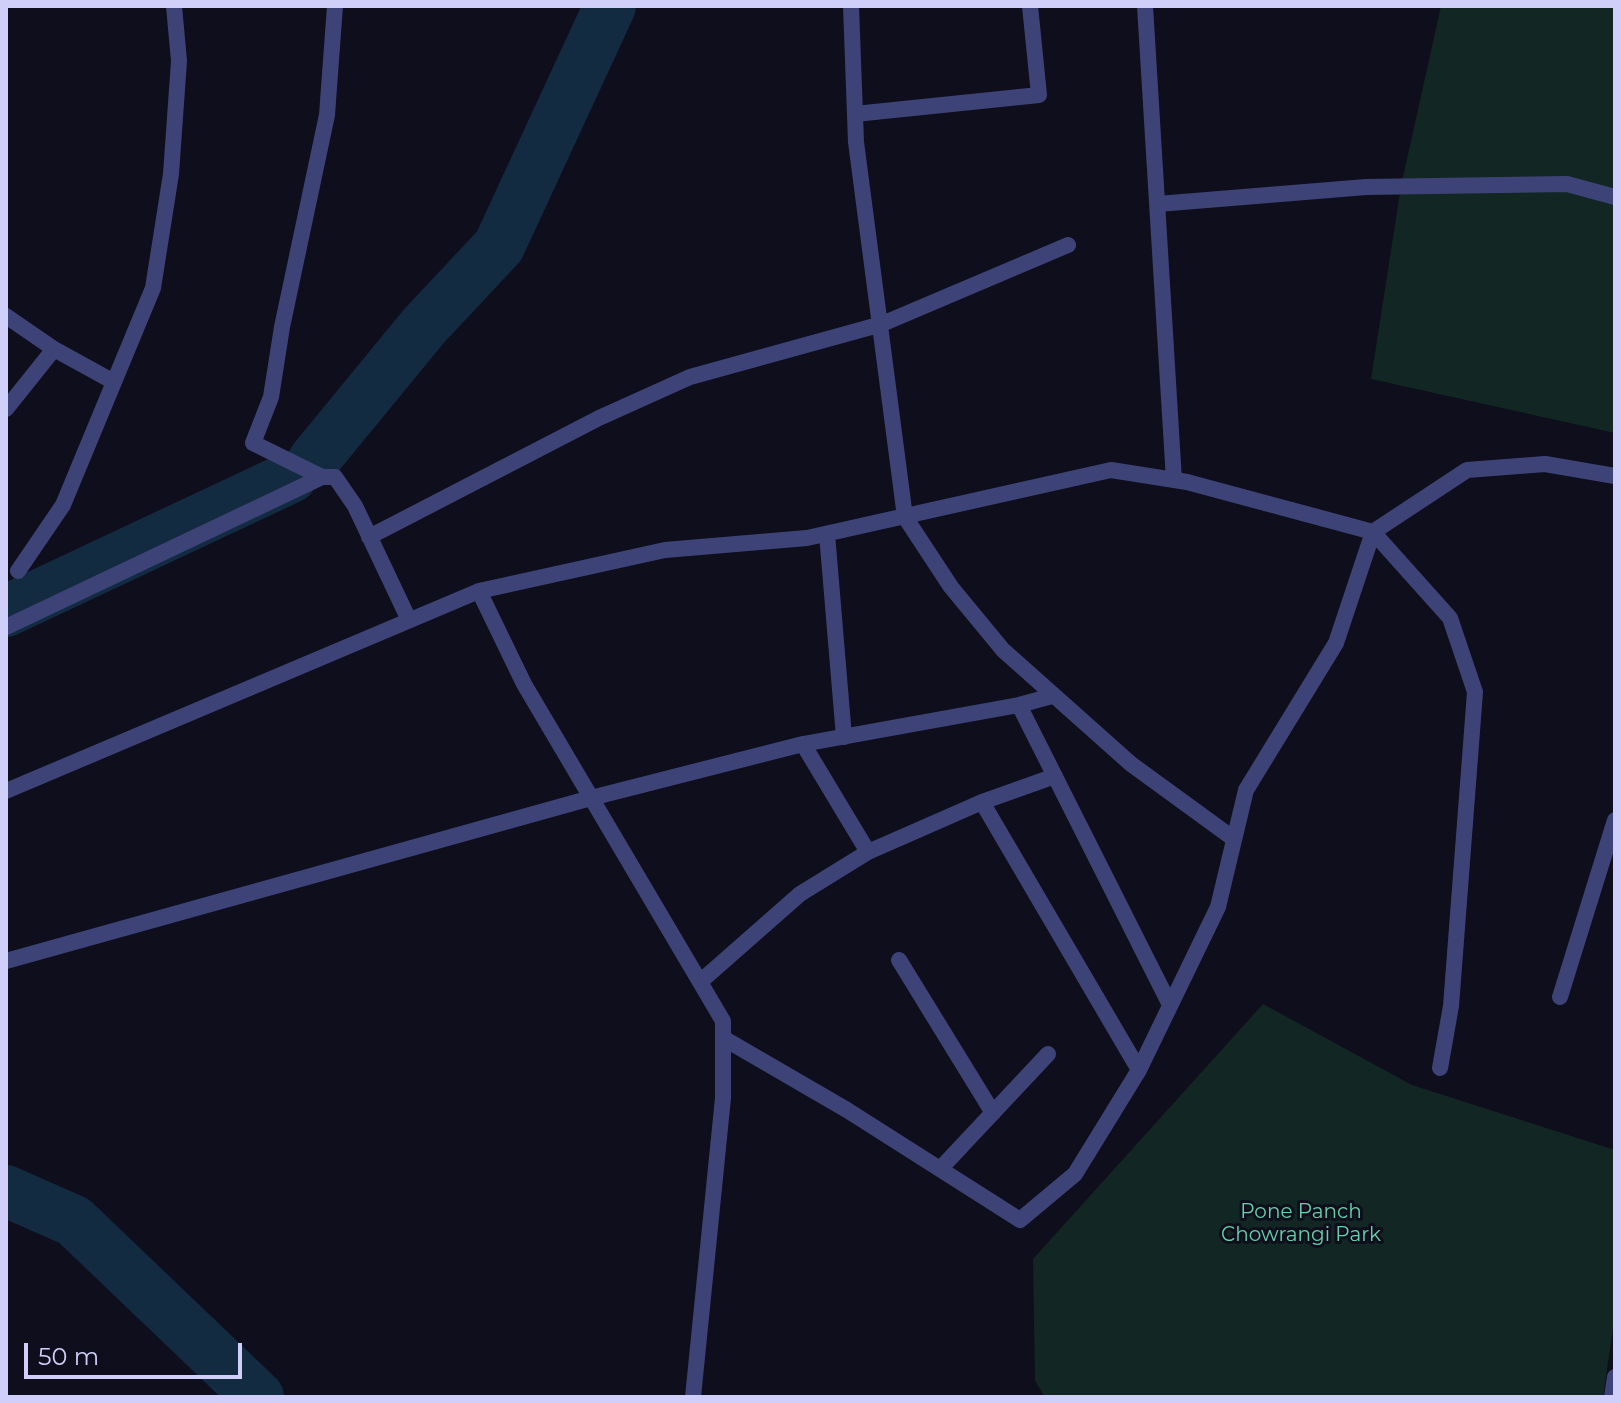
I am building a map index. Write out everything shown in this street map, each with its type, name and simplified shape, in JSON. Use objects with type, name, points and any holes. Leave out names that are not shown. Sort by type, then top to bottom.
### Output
[{"type":"street","points":[[18,571],[63,505],[153,288],[169,188],[179,61],[174,6]]},
{"type":"street","points":[[322,477],[253,443],[271,397],[282,327],[327,115],[335,6]]},
{"type":"street","points":[[851,6],[855,114],[905,517],[951,587],[994,639],[1052,696],[1131,764],[1234,839]]},
{"type":"street","points":[[855,114],[1039,95],[1030,6]]},
{"type":"street","points":[[1145,6],[1174,480]]},
{"type":"street","points":[[1158,204],[1366,187],[1567,184],[1615,197]]},
{"type":"street","points":[[369,537],[599,418],[690,377],[882,324],[1068,245]]},
{"type":"street","points":[[6,316],[54,349],[114,382]]},
{"type":"street","points":[[6,409],[54,349]]},
{"type":"street","points":[[723,1038],[941,1168],[1020,1220],[1075,1174],[1139,1070],[1218,907],[1246,790],[1336,643],[1373,532],[1467,470],[1545,464],[1615,476]]},
{"type":"street","points":[[6,791],[479,591],[665,550],[827,534],[1111,470],[1174,480],[1373,532],[1450,618],[1475,692],[1451,1006],[1440,1068]]},
{"type":"street","points":[[6,627],[322,477],[335,477],[355,506],[409,620]]},
{"type":"street","points":[[827,534],[844,737]]},
{"type":"street","points":[[479,591],[524,684],[723,1021],[723,1098],[693,1397]]},
{"type":"street","points":[[6,961],[591,798],[803,744],[1019,705],[1052,696]]},
{"type":"street","points":[[1019,705],[1170,1005]]},
{"type":"street","points":[[803,744],[868,852]]},
{"type":"street","points":[[700,982],[800,894],[868,852],[982,802],[1055,776]]},
{"type":"street","points":[[982,802],[1139,1070]]},
{"type":"street","points":[[1560,997],[1615,820]]},
{"type":"street","points":[[899,960],[993,1113]]},
{"type":"street","points":[[941,1168],[1048,1054]]},
{"type":"street","points":[[1612,1397],[1615,1377]]},
{"type":"green space","points":[[1441,6],[1615,6],[1615,433],[1371,379],[1401,186]]},
{"type":"green space","name":"Pone Panch Chowrangi Park","points":[[1263,1004],[1412,1085],[1615,1150],[1615,1315],[1603,1397],[1045,1397],[1035,1381],[1033,1259]]},
{"type":"waterway","points":[[314,460],[424,326],[499,246],[610,6]]},
{"type":"waterway","points":[[6,611],[291,477]]},
{"type":"waterway","points":[[6,1191],[74,1221],[258,1397]]}]
